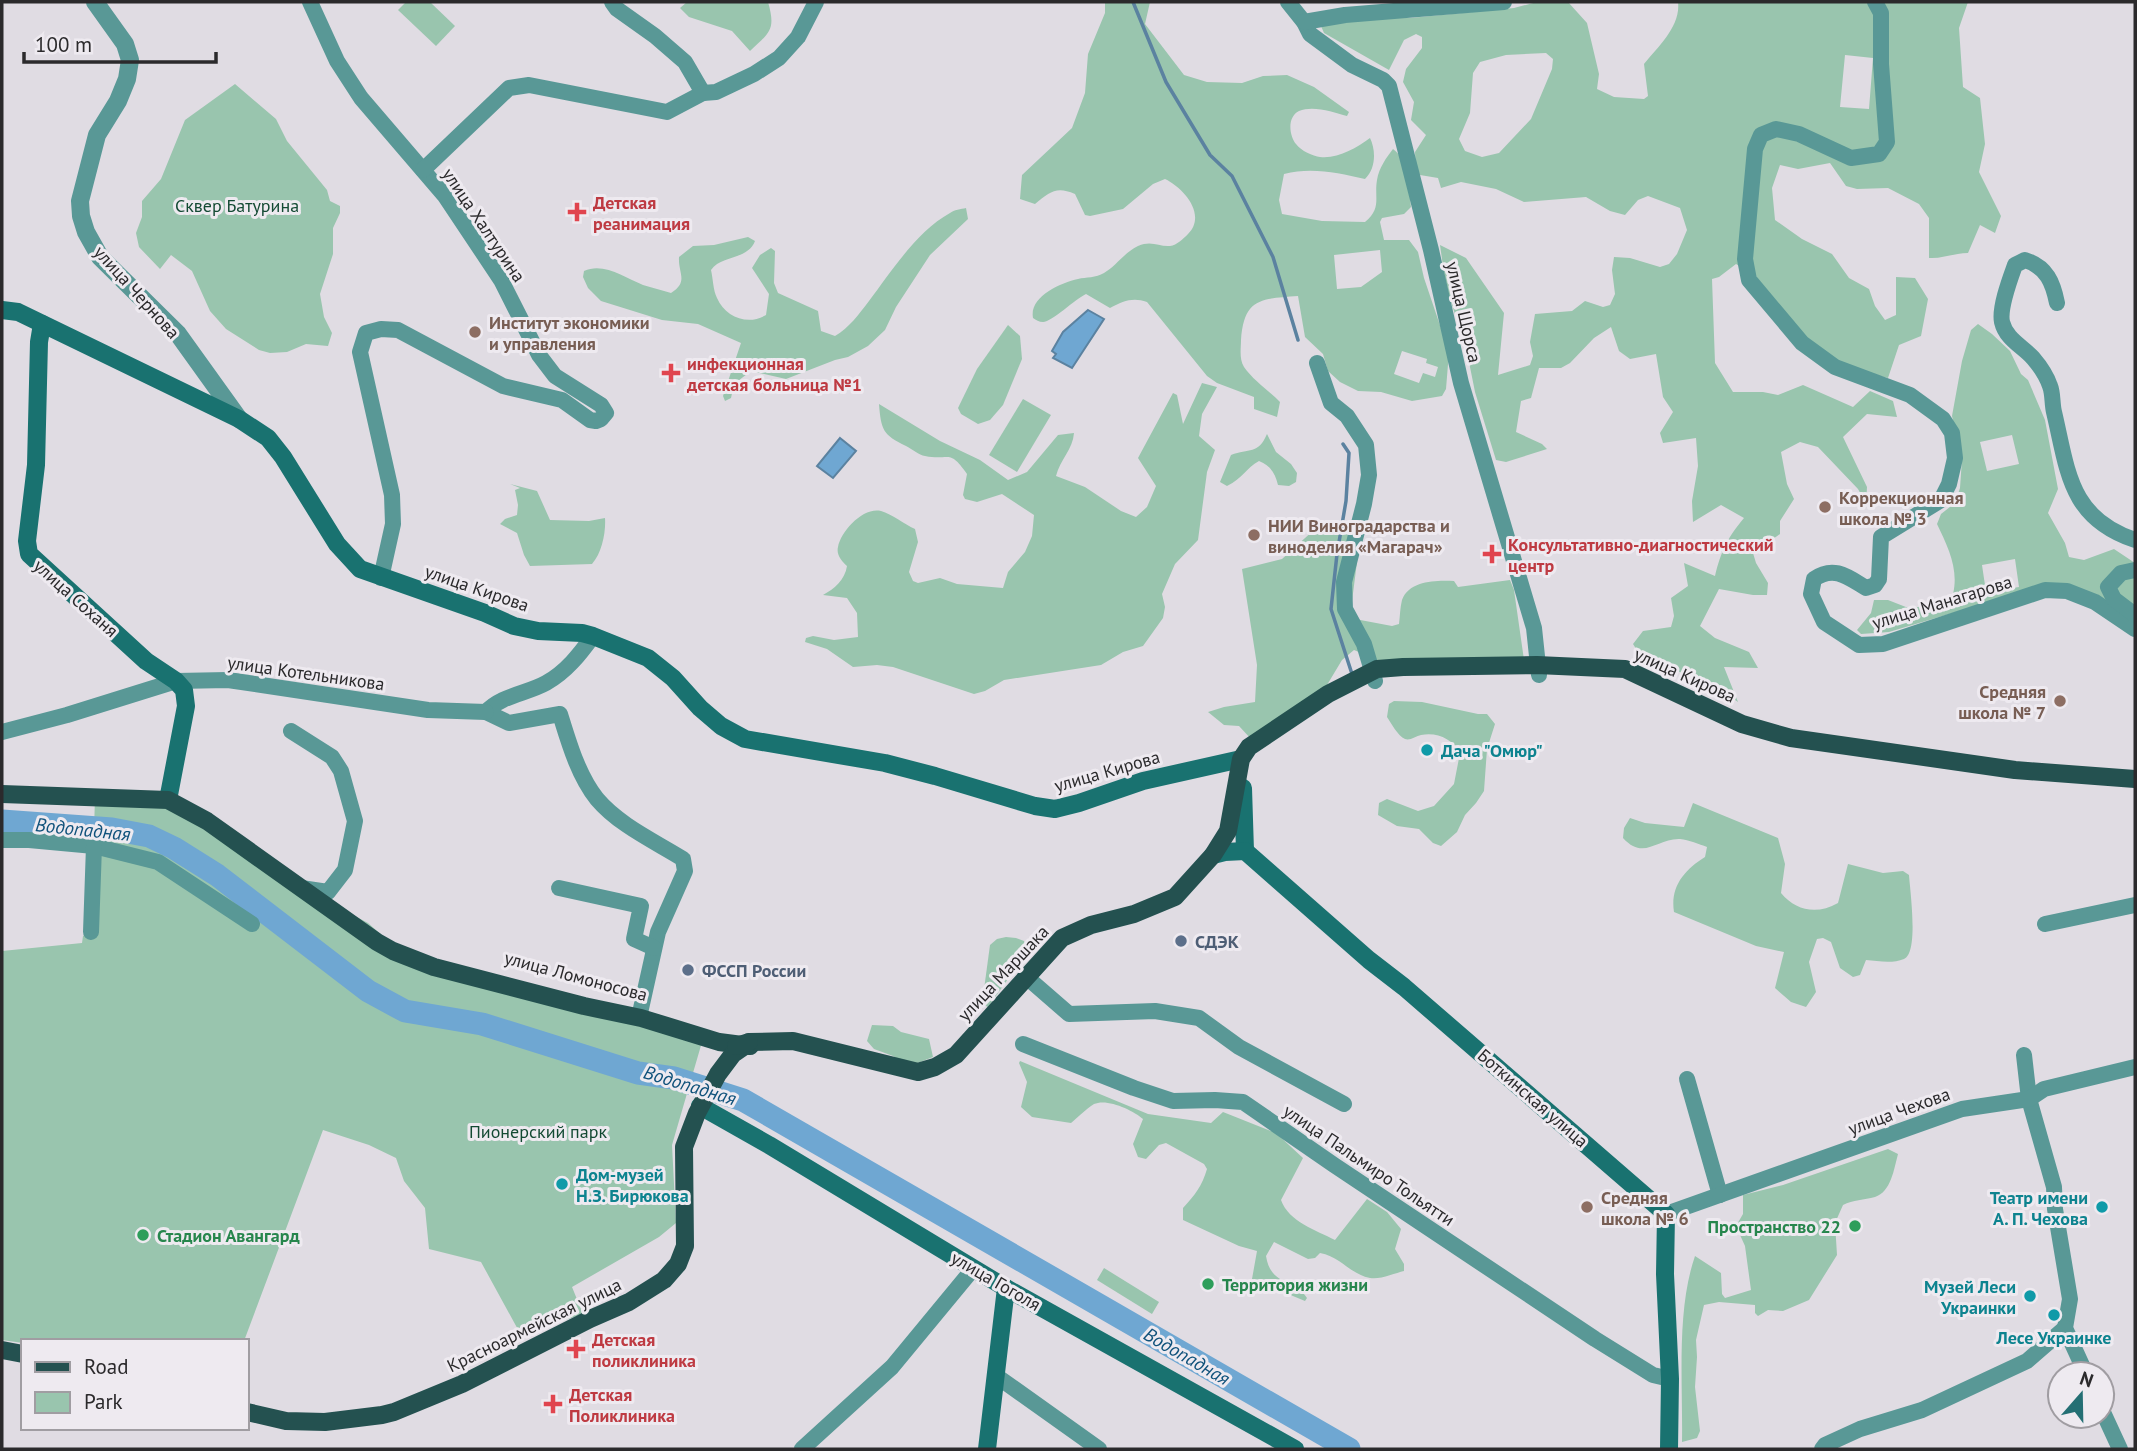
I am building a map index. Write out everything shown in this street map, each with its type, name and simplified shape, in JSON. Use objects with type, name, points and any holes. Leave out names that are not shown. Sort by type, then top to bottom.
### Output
[{"type":"main road","name":"улица Кирова","points":[[2,310],[18,312],[239,419],[268,438],[337,544],[360,569],[514,626],[608,640],[655,662],[699,708],[721,726],[745,739],[885,763],[1035,806],[1055,809],[1143,781],[1254,754],[1373,676],[1538,670],[1625,669],[1742,724],[1791,738],[2015,770],[2135,779]]},
{"type":"main road","name":"улица Соханя","points":[[42,324],[39,342],[36,465],[27,541],[29,554],[146,661],[176,681]]},
{"type":"main road","name":"улица Кирова","points":[[1538,670],[1624,681],[1741,736],[1790,750],[2006,780],[2135,792]]},
{"type":"main road","points":[[168,800],[186,706],[184,690],[176,681]]},
{"type":"main road","points":[[1219,853],[1245,851],[1241,759]]},
{"type":"main road","name":"улица Маршака","points":[[742,1046],[793,1041],[918,1072],[935,1067],[956,1055],[1062,938],[1091,925],[1134,914],[1175,897],[1219,853],[1228,831],[1241,759]]},
{"type":"main road","points":[[1219,853],[1236,828],[1243,788]]},
{"type":"main road","points":[[2,794],[168,800],[207,821],[377,942],[414,960],[742,1046]]},
{"type":"main road","name":"Боткинская улица","points":[[1245,851],[1667,1214]]},
{"type":"main road","name":"улица Маршака","points":[[793,1047],[874,1068],[906,1080],[919,1082],[936,1077],[958,1065],[1066,944],[1095,931],[1158,914],[1181,898],[1222,859],[1219,853]]},
{"type":"main road","name":"улица Ломоносова","points":[[301,888],[338,907],[393,945],[432,960],[640,1013],[742,1046],[793,1047]]},
{"type":"main road","points":[[700,1103],[710,1077],[742,1046]]},
{"type":"main road","points":[[700,1103],[722,1068],[742,1046]]},
{"type":"main road","name":"улица Гоголя","points":[[700,1103],[973,1269],[1291,1448]]},
{"type":"main road","name":"Красноармейская улица","points":[[248,1412],[286,1421],[325,1422],[394,1412],[462,1384],[629,1302],[664,1280],[678,1264],[685,1247],[684,1147],[700,1103]]},
{"type":"main road","points":[[1667,1214],[1665,1274],[1670,1379],[1669,1449]]},
{"type":"main road","points":[[988,1449],[1006,1288]]},
{"type":"main road","points":[[2,1350],[21,1354]]},
{"type":"street","name":"улица Чернова","points":[[94,2],[125,44],[130,60],[127,79],[118,101],[97,135],[80,201],[86,232],[100,257],[178,334],[239,419]]},
{"type":"street","name":"улица Халтурина","points":[[310,2],[337,61],[361,98],[445,196],[501,280],[539,355],[555,376],[601,405],[606,413],[601,419],[590,420],[562,400],[503,386],[398,330],[382,329],[366,333],[360,352],[392,495],[393,524],[381,578]]},
{"type":"street","points":[[612,2],[617,9],[685,62],[703,93]]},
{"type":"street","points":[[423,170],[509,88],[529,85],[667,112],[703,93],[716,92],[754,74],[779,58],[799,37],[816,2]]},
{"type":"street","name":"улица Щорса","points":[[1288,2],[1310,34],[1353,65],[1383,80],[1389,86],[1431,250],[1461,383],[1534,628],[1538,670]]},
{"type":"street","points":[[1304,22],[1414,8],[1504,2]]},
{"type":"street","name":"улица Манагарова","points":[[1875,2],[1881,13],[1881,64],[1887,142],[1879,154],[1851,158],[1799,134],[1776,129],[1760,135],[1755,149],[1745,259],[1749,280],[1802,343],[1835,367],[1910,395],[1944,419],[1952,433],[1955,458],[1949,485],[1941,500],[1881,537],[1879,579],[1875,585],[1866,588],[1842,574],[1824,572],[1815,579],[1811,594],[1824,622],[1859,645],[1883,645],[2045,590],[2067,591],[2095,602],[2135,629]]},
{"type":"street","points":[[2057,303],[2053,283],[2036,263],[2025,260],[2015,265],[2001,321],[2008,336],[2034,359],[2051,387],[2053,407],[2071,483],[2077,496],[2090,514],[2135,540]]},
{"type":"street","points":[[1317,363],[1331,403],[1347,416],[1366,445],[1369,475],[1344,582],[1345,609],[1364,644],[1373,676]]},
{"type":"street","points":[[2135,570],[2120,573],[2108,587],[2114,598],[2135,615]]},
{"type":"street","points":[[486,712],[495,702],[545,684],[564,671],[593,636]]},
{"type":"street","name":"улица Котельникова","points":[[2,732],[176,681],[228,680],[428,710],[486,712],[509,723],[560,714],[572,753],[597,799],[618,818],[683,859],[685,871],[666,912],[654,948]]},
{"type":"street","points":[[291,730],[332,757],[341,771],[355,821],[345,870],[328,892],[301,888]]},
{"type":"street","points":[[2,840],[94,846],[158,862],[252,924]]},
{"type":"street","points":[[91,932],[94,846]]},
{"type":"street","points":[[559,888],[641,906],[634,939],[654,948],[640,1013]]},
{"type":"street","points":[[2045,924],[2135,905]]},
{"type":"street","points":[[1031,981],[1069,1014],[1155,1011],[1199,1018],[1239,1047],[1343,1104]]},
{"type":"street","name":"улица Пальмиро Тольятти","points":[[1023,1044],[1173,1101],[1243,1102],[1595,1339],[1653,1376],[1670,1379]]},
{"type":"street","points":[[2024,1055],[2029,1099],[2054,1187],[2055,1209],[2070,1299],[2065,1328],[2080,1360]]},
{"type":"street","name":"улица Чехова","points":[[1667,1214],[1962,1109],[2029,1099],[2043,1089],[2135,1067]]},
{"type":"street","points":[[1687,1079],[1720,1195]]},
{"type":"street","points":[[802,1449],[892,1367],[973,1269]]},
{"type":"street","points":[[1822,1449],[1825,1445],[1860,1429],[1922,1410],[2027,1361],[2065,1328]]},
{"type":"street","points":[[995,1375],[1098,1449]]},
{"type":"street","points":[[2111,1430],[2120,1449]]},
{"type":"green space","points":[[406,2],[430,2],[455,26],[436,46],[398,10]]},
{"type":"green space","points":[[687,2],[768,2],[771,25],[767,35],[750,51],[732,31],[689,17],[680,8]]},
{"type":"green space","points":[[1105,2],[1150,2],[1145,24],[1184,75],[1207,82],[1242,83],[1263,76],[1287,75],[1314,87],[1349,112],[1347,116],[1317,109],[1299,111],[1292,117],[1292,136],[1301,149],[1320,157],[1340,155],[1370,138],[1374,159],[1369,175],[1365,179],[1315,171],[1284,174],[1279,200],[1282,214],[1322,221],[1365,222],[1374,212],[1381,167],[1393,149],[1399,154],[1408,175],[1411,207],[1404,214],[1382,218],[1380,222],[1384,240],[1409,240],[1418,252],[1449,352],[1446,389],[1442,396],[1412,401],[1381,392],[1358,391],[1340,382],[1328,371],[1323,354],[1305,337],[1298,296],[1257,303],[1246,315],[1243,326],[1242,364],[1280,402],[1277,417],[1254,409],[1254,397],[1217,383],[1207,376],[1147,302],[1128,300],[1110,308],[1086,294],[1047,321],[1040,322],[1033,318],[1036,304],[1047,292],[1071,281],[1101,275],[1138,246],[1170,246],[1180,242],[1193,227],[1195,219],[1186,195],[1165,179],[1153,184],[1123,209],[1090,216],[1085,215],[1075,194],[1063,190],[1045,196],[1035,204],[1020,199],[1022,175],[1072,128],[1085,93],[1088,54],[1105,13]],"holes":[[[1380,250],[1382,272],[1361,287],[1337,289],[1334,255]],[[1402,351],[1427,359],[1426,363],[1438,367],[1435,377],[1423,373],[1419,383],[1394,374]]]},
{"type":"green space","points":[[1537,2],[1568,2],[1587,23],[1599,74],[1597,89],[1614,97],[1644,99],[1648,96],[1644,64],[1672,28],[1678,2],[1968,2],[1959,28],[1963,87],[1980,98],[1985,144],[1979,172],[2001,216],[1995,233],[1980,225],[1968,253],[1929,258],[1929,218],[1919,204],[1888,188],[1857,189],[1846,186],[1830,163],[1798,169],[1780,165],[1772,188],[1775,220],[1802,239],[1832,254],[1849,278],[1869,289],[1875,306],[1885,320],[1896,315],[1896,277],[1915,278],[1928,299],[1921,336],[1899,345],[1888,378],[1860,371],[1817,350],[1767,294],[1756,276],[1736,264],[1712,279],[1715,363],[1733,392],[1778,395],[1803,385],[1853,407],[1870,391],[1893,401],[1897,417],[1867,414],[1843,437],[1867,487],[1866,504],[1858,489],[1818,447],[1800,442],[1781,452],[1787,484],[1794,499],[1780,521],[1780,534],[1753,553],[1768,583],[1767,595],[1719,589],[1700,626],[1715,638],[1749,652],[1758,668],[1724,667],[1738,702],[1712,684],[1642,658],[1633,644],[1643,631],[1671,627],[1674,616],[1671,598],[1688,586],[1684,563],[1715,576],[1726,545],[1744,518],[1721,505],[1693,522],[1692,501],[1698,466],[1696,438],[1663,443],[1660,433],[1673,412],[1663,397],[1656,354],[1630,359],[1619,351],[1611,327],[1594,338],[1570,363],[1561,368],[1539,368],[1531,398],[1521,401],[1516,432],[1547,449],[1506,462],[1496,460],[1475,392],[1466,347],[1446,287],[1440,245],[1466,258],[1504,313],[1498,375],[1530,365],[1533,356],[1530,342],[1535,314],[1572,311],[1585,301],[1603,307],[1610,305],[1615,294],[1612,270],[1614,257],[1630,258],[1660,267],[1669,264],[1677,254],[1687,230],[1680,208],[1648,196],[1638,200],[1625,215],[1610,211],[1586,197],[1524,202],[1496,189],[1461,182],[1441,188],[1438,178],[1416,172],[1415,152],[1426,135],[1411,120],[1414,102],[1403,82],[1406,69],[1422,48],[1422,37],[1416,34],[1404,40],[1389,70],[1324,33],[1321,26],[1345,18],[1410,18],[1514,8]],"holes":[[[1546,53],[1553,59],[1552,69],[1531,119],[1499,153],[1482,157],[1465,151],[1459,139],[1470,113],[1473,73],[1480,62],[1506,55]],[[1845,55],[1873,58],[1869,109],[1840,107]]]},
{"type":"green space","name":"Сквер Батурина","points":[[235,84],[276,119],[287,141],[327,190],[330,201],[340,206],[340,213],[333,228],[333,254],[320,294],[324,317],[332,333],[328,346],[306,344],[287,352],[270,353],[259,350],[226,329],[210,311],[192,271],[171,255],[160,269],[139,247],[136,233],[142,217],[142,201],[161,179],[185,120]]},
{"type":"green space","points":[[966,208],[968,219],[930,255],[896,307],[885,330],[868,346],[848,357],[786,379],[751,371],[734,384],[731,398],[725,401],[723,396],[741,343],[698,324],[662,320],[601,301],[588,288],[583,277],[584,271],[599,268],[671,293],[681,281],[679,257],[693,246],[714,245],[748,237],[755,241],[752,247],[741,255],[715,265],[711,270],[721,305],[738,318],[752,320],[766,315],[769,294],[752,268],[760,255],[771,248],[775,251],[774,283],[778,293],[818,311],[821,331],[835,336],[853,320],[905,253],[927,230],[952,212]]},
{"type":"green space","points":[[1978,324],[1992,334],[2010,351],[2021,374],[2028,380],[2045,420],[2058,489],[2048,513],[2065,543],[2069,557],[2084,560],[2114,549],[2135,563],[2135,620],[2095,595],[1996,600],[1889,632],[1861,634],[1857,630],[1871,613],[1874,600],[1888,600],[1911,609],[1946,599],[1953,594],[1953,567],[1937,524],[1941,514],[1955,503],[1960,488],[1962,459],[1952,416],[1962,361],[1971,330]],"holes":[[[2012,435],[2019,464],[1987,471],[1980,442]],[[2015,559],[2019,587],[1986,592],[1982,565]]]},
{"type":"green space","points":[[1008,325],[1020,336],[1022,359],[1003,405],[990,420],[978,424],[961,414],[958,408],[977,369]]},
{"type":"green space","points":[[1202,383],[1217,387],[1202,414],[1199,436],[1215,450],[1207,472],[1198,540],[1175,564],[1162,594],[1165,607],[1163,618],[1143,646],[1123,652],[1101,665],[1004,680],[974,694],[893,667],[853,667],[827,649],[805,642],[806,638],[813,636],[834,640],[858,637],[857,613],[847,598],[823,595],[844,576],[847,566],[838,553],[840,541],[860,516],[881,511],[915,529],[918,542],[909,572],[913,581],[918,583],[940,578],[957,584],[1003,588],[1008,572],[1025,552],[1032,536],[1034,515],[1002,494],[977,502],[965,499],[963,495],[967,474],[956,461],[949,457],[923,455],[888,435],[882,426],[879,404],[940,441],[980,460],[1008,480],[1027,472],[1058,435],[1074,433],[1056,476],[1085,487],[1121,511],[1136,517],[1147,507],[1156,486],[1138,458],[1173,393],[1177,395],[1183,424]]},
{"type":"green space","points":[[1023,399],[1051,415],[1017,472],[989,455]]},
{"type":"green space","points":[[1267,434],[1276,452],[1291,464],[1297,473],[1296,482],[1289,486],[1278,485],[1272,470],[1259,461],[1227,486],[1220,482],[1231,455],[1256,448]]},
{"type":"green space","points":[[510,484],[537,491],[550,520],[589,521],[605,518],[603,542],[592,564],[530,566],[517,533],[500,524],[517,515],[515,490],[520,488]]},
{"type":"green space","points":[[1331,525],[1354,536],[1357,562],[1351,609],[1355,619],[1392,626],[1399,624],[1402,600],[1411,588],[1417,585],[1454,581],[1458,587],[1510,580],[1514,590],[1525,667],[1380,661],[1354,650],[1342,660],[1324,690],[1252,740],[1239,726],[1224,725],[1208,712],[1255,702],[1257,665],[1242,569],[1282,559],[1316,528]]},
{"type":"green space","points":[[1394,701],[1422,702],[1487,714],[1495,724],[1487,749],[1484,791],[1465,815],[1457,832],[1441,846],[1433,843],[1419,829],[1397,826],[1378,815],[1379,803],[1387,799],[1418,811],[1434,806],[1454,784],[1460,753],[1449,740],[1439,736],[1427,734],[1409,739],[1402,737],[1387,717],[1389,704]]},
{"type":"green space","name":"Пионерский парк","points":[[95,797],[167,800],[368,923],[393,945],[432,960],[702,1042],[672,1145],[676,1223],[659,1237],[572,1287],[583,1314],[521,1335],[481,1262],[429,1249],[425,1208],[404,1181],[396,1158],[369,1145],[323,1130],[245,1339],[21,1339],[21,1343],[2,1340],[2,951],[82,943],[83,936],[91,932]]},
{"type":"green space","points":[[1693,803],[1778,838],[1785,864],[1781,893],[1800,907],[1815,910],[1838,903],[1848,864],[1883,873],[1903,871],[1909,875],[1912,934],[1909,954],[1904,959],[1895,961],[1866,960],[1860,975],[1853,977],[1840,968],[1831,942],[1823,938],[1817,939],[1809,962],[1816,992],[1806,1007],[1791,1002],[1775,988],[1784,952],[1756,946],[1674,912],[1674,895],[1680,880],[1705,857],[1707,847],[1680,839],[1638,848],[1623,838],[1624,828],[1630,818],[1645,823],[1684,827]]},
{"type":"green space","points":[[1006,937],[1024,941],[1028,951],[988,1007],[982,1004],[990,945],[997,939]]},
{"type":"green space","points":[[872,1025],[893,1026],[901,1032],[929,1039],[933,1057],[915,1064],[903,1062],[874,1049],[867,1041]]},
{"type":"green space","points":[[1020,1061],[1148,1114],[1211,1123],[1223,1112],[1276,1133],[1303,1158],[1281,1200],[1290,1214],[1335,1240],[1367,1199],[1387,1212],[1401,1229],[1395,1249],[1404,1264],[1404,1271],[1370,1278],[1327,1255],[1320,1253],[1315,1258],[1308,1259],[1274,1242],[1266,1256],[1273,1273],[1296,1287],[1307,1298],[1305,1301],[1252,1279],[1257,1251],[1239,1246],[1183,1220],[1183,1208],[1198,1190],[1205,1175],[1207,1169],[1204,1164],[1166,1143],[1159,1145],[1146,1159],[1138,1157],[1133,1144],[1143,1119],[1113,1104],[1094,1104],[1071,1123],[1032,1117],[1021,1107],[1027,1082]]},
{"type":"green space","points":[[1888,1149],[1898,1154],[1888,1185],[1875,1197],[1843,1205],[1835,1223],[1837,1255],[1809,1300],[1783,1311],[1768,1310],[1758,1316],[1755,1313],[1755,1305],[1719,1302],[1704,1305],[1696,1340],[1695,1387],[1700,1431],[1697,1438],[1682,1442],[1683,1324],[1689,1277],[1695,1256],[1721,1273],[1722,1294],[1725,1298],[1751,1290],[1745,1246],[1736,1226],[1743,1214],[1743,1195],[1783,1185]]},
{"type":"green space","points":[[1104,1268],[1159,1302],[1152,1314],[1097,1280]]},
{"type":"water","points":[[1088,310],[1104,319],[1072,368],[1053,358],[1056,354],[1052,351],[1063,332]]},
{"type":"water","points":[[840,438],[856,451],[833,478],[817,466]]},
{"type":"waterway","points":[[1133,2],[1166,82],[1210,155],[1232,176],[1273,257],[1298,340]]},
{"type":"waterway","points":[[1343,444],[1349,453],[1346,501],[1331,609],[1352,674]]},
{"type":"waterway","name":"Водопадная","points":[[2,821],[112,829],[149,836],[217,875],[368,991],[405,1011],[482,1024],[638,1073],[674,1078],[743,1100],[1349,1449]]},
{"type":"place","name":"Детская реанимация","points":[[577,212]]},
{"type":"place","name":"Институт экономики и управления","points":[[475,332]]},
{"type":"place","name":"инфекционная детская больница №1","points":[[671,373]]},
{"type":"place","name":"Коррекционная школа № 3","points":[[1825,507]]},
{"type":"place","name":"НИИ Виноградарства и виноделия «Магарач»","points":[[1254,535]]},
{"type":"place","name":"Консультативно-диагностический центр","points":[[1492,554]]},
{"type":"place","name":"Средняя школа № 7","points":[[2060,701]]},
{"type":"place","name":"Дача \"Омюр\"","points":[[1427,750]]},
{"type":"place","name":"СДЭК","points":[[1181,941]]},
{"type":"place","name":"ФССП России","points":[[688,970]]},
{"type":"place","name":"Дом-музей Н.З. Бирюкова","points":[[562,1184]]},
{"type":"place","name":"Средняя школа № 6","points":[[1587,1207]]},
{"type":"place","name":"Театр имени А. П. Чехова","points":[[2102,1207]]},
{"type":"place","name":"Пространство 22","points":[[1855,1226]]},
{"type":"place","name":"Стадион Авангард","points":[[143,1235]]},
{"type":"place","name":"Территория жизни","points":[[1208,1284]]},
{"type":"place","name":"Музей Леси Украинки","points":[[2030,1296]]},
{"type":"place","name":"Лесе Украинке","points":[[2054,1315]]},
{"type":"place","name":"Детская поликлиника","points":[[576,1349]]},
{"type":"place","name":"Детская Поликлиника","points":[[553,1404]]}]
